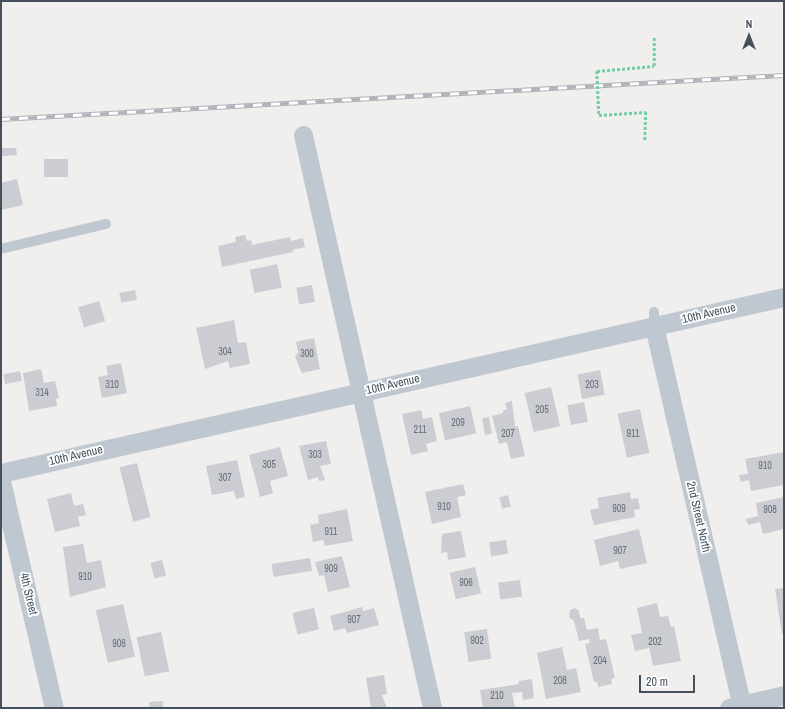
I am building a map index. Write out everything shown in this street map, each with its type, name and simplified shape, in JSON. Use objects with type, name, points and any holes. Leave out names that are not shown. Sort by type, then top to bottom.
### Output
[{"type":"street","points":[[303,135],[432,708]]},
{"type":"street","name":"10th Avenue","points":[[1,473],[362,393],[654,319],[784,297]]},
{"type":"street","name":"2nd Street North","points":[[654,319],[738,707]]},
{"type":"street","name":"4th Street","points":[[1,481],[54,708]]},
{"type":"street","points":[[738,707],[784,695]]},
{"type":"lane","points":[[1,249],[106,224]]},
{"type":"path","points":[[645,141],[646,112],[599,115],[597,71],[654,66],[654,37]]},
{"type":"building","points":[[1,148],[16,148],[17,155],[1,156]]},
{"type":"building","points":[[44,159],[68,159],[68,177],[44,177]]},
{"type":"building","points":[[17,179],[23,205],[1,210],[1,183]]},
{"type":"building","points":[[245,235],[247,241],[251,240],[252,245],[290,237],[291,241],[303,238],[305,247],[292,250],[293,252],[222,267],[218,246],[236,242],[235,237]]},
{"type":"building","points":[[277,264],[282,287],[255,293],[250,270]]},
{"type":"building","points":[[312,285],[315,302],[299,305],[296,288]]},
{"type":"building","points":[[135,290],[137,300],[121,303],[119,293]]},
{"type":"building","points":[[99,301],[105,321],[84,328],[78,307]]},
{"type":"building","points":[[234,320],[238,343],[246,342],[250,364],[230,368],[228,361],[205,369],[196,328]]},
{"type":"building","points":[[314,338],[320,369],[302,373],[295,357],[298,352],[296,342]]},
{"type":"building","points":[[121,363],[127,393],[102,398],[98,377],[108,375],[106,366]]},
{"type":"building","points":[[41,369],[44,383],[55,381],[59,398],[56,399],[57,406],[29,411],[23,373]]},
{"type":"building","points":[[600,370],[605,395],[582,399],[577,374]]},
{"type":"building","points":[[20,371],[22,381],[5,384],[3,374]]},
{"type":"building","points":[[551,387],[560,426],[534,432],[525,393]]},
{"type":"building","points":[[512,401],[515,427],[518,426],[525,456],[511,459],[507,442],[499,444],[492,416],[503,413],[503,410],[507,410],[505,403]]},
{"type":"building","points":[[584,402],[588,422],[571,425],[567,405]]},
{"type":"building","points":[[470,406],[476,433],[445,440],[439,413]]},
{"type":"building","points":[[640,409],[649,453],[627,458],[618,414]]},
{"type":"building","points":[[421,410],[423,419],[432,417],[437,441],[426,444],[428,451],[411,455],[402,414]]},
{"type":"building","points":[[489,417],[492,434],[485,435],[482,418]]},
{"type":"building","points":[[326,441],[331,464],[320,466],[325,480],[319,481],[318,477],[308,480],[299,446]]},
{"type":"building","points":[[280,447],[288,476],[270,481],[273,493],[260,497],[249,455]]},
{"type":"building","points":[[784,452],[784,485],[751,491],[749,480],[741,482],[739,475],[748,474],[745,459]]},
{"type":"building","points":[[237,460],[245,497],[236,499],[234,491],[212,495],[206,466]]},
{"type":"building","points":[[137,463],[151,517],[133,522],[120,467]]},
{"type":"building","points":[[463,484],[466,495],[457,497],[461,517],[432,524],[425,492]]},
{"type":"building","points":[[630,492],[631,499],[638,498],[640,509],[634,510],[635,517],[594,525],[590,510],[599,508],[597,498]]},
{"type":"building","points":[[71,493],[74,506],[83,504],[86,515],[78,517],[80,526],[55,532],[47,499]]},
{"type":"building","points":[[508,495],[511,507],[502,509],[499,497]]},
{"type":"building","points":[[784,497],[784,529],[763,534],[760,522],[748,525],[746,519],[758,516],[756,503]]},
{"type":"building","points":[[347,509],[353,541],[325,546],[323,540],[313,542],[310,525],[319,523],[318,515]]},
{"type":"building","points":[[639,529],[647,563],[620,569],[618,561],[600,566],[594,540]]},
{"type":"building","points":[[461,531],[466,557],[448,560],[447,552],[441,553],[442,534]]},
{"type":"building","points":[[506,540],[508,554],[491,556],[489,542]]},
{"type":"building","points":[[83,544],[87,563],[101,560],[106,587],[70,597],[63,547]]},
{"type":"building","points":[[342,556],[350,587],[328,592],[324,575],[319,576],[315,562]]},
{"type":"building","points":[[310,558],[312,571],[274,577],[271,564]]},
{"type":"building","points":[[162,560],[166,575],[155,579],[150,563]]},
{"type":"building","points":[[475,567],[481,593],[456,599],[450,573]]},
{"type":"building","points":[[520,580],[522,597],[500,600],[498,583]]},
{"type":"building","points":[[784,588],[784,634],[782,634],[775,589]]},
{"type":"building","points":[[657,603],[660,617],[668,616],[671,627],[674,626],[681,661],[653,666],[649,648],[635,651],[631,635],[642,633],[637,608]]},
{"type":"building","points":[[123,604],[135,657],[108,663],[96,610]]},
{"type":"building","points":[[362,607],[363,611],[374,608],[379,625],[347,633],[345,628],[334,631],[330,616]]},
{"type":"building","points":[[314,608],[319,629],[298,634],[293,613]]},
{"type":"building","points":[[575,608],[579,611],[580,618],[584,618],[587,630],[598,628],[600,640],[606,639],[615,678],[611,679],[612,684],[598,687],[597,682],[594,682],[585,644],[590,643],[589,639],[579,641],[574,621],[569,617],[570,610]]},
{"type":"building","points":[[487,629],[491,659],[468,662],[464,632]]},
{"type":"building","points":[[161,632],[169,671],[145,676],[137,637]]},
{"type":"building","points":[[562,647],[567,670],[576,668],[581,692],[546,699],[537,653]]},
{"type":"building","points":[[384,675],[387,694],[382,695],[387,708],[371,708],[366,678]]},
{"type":"building","points":[[532,679],[534,698],[523,700],[522,692],[512,693],[515,707],[483,708],[480,690],[519,684],[519,681]]},
{"type":"building","points":[[163,701],[163,708],[150,708],[149,702]]},
{"type":"railway","points":[[1,119],[784,75]]}]
